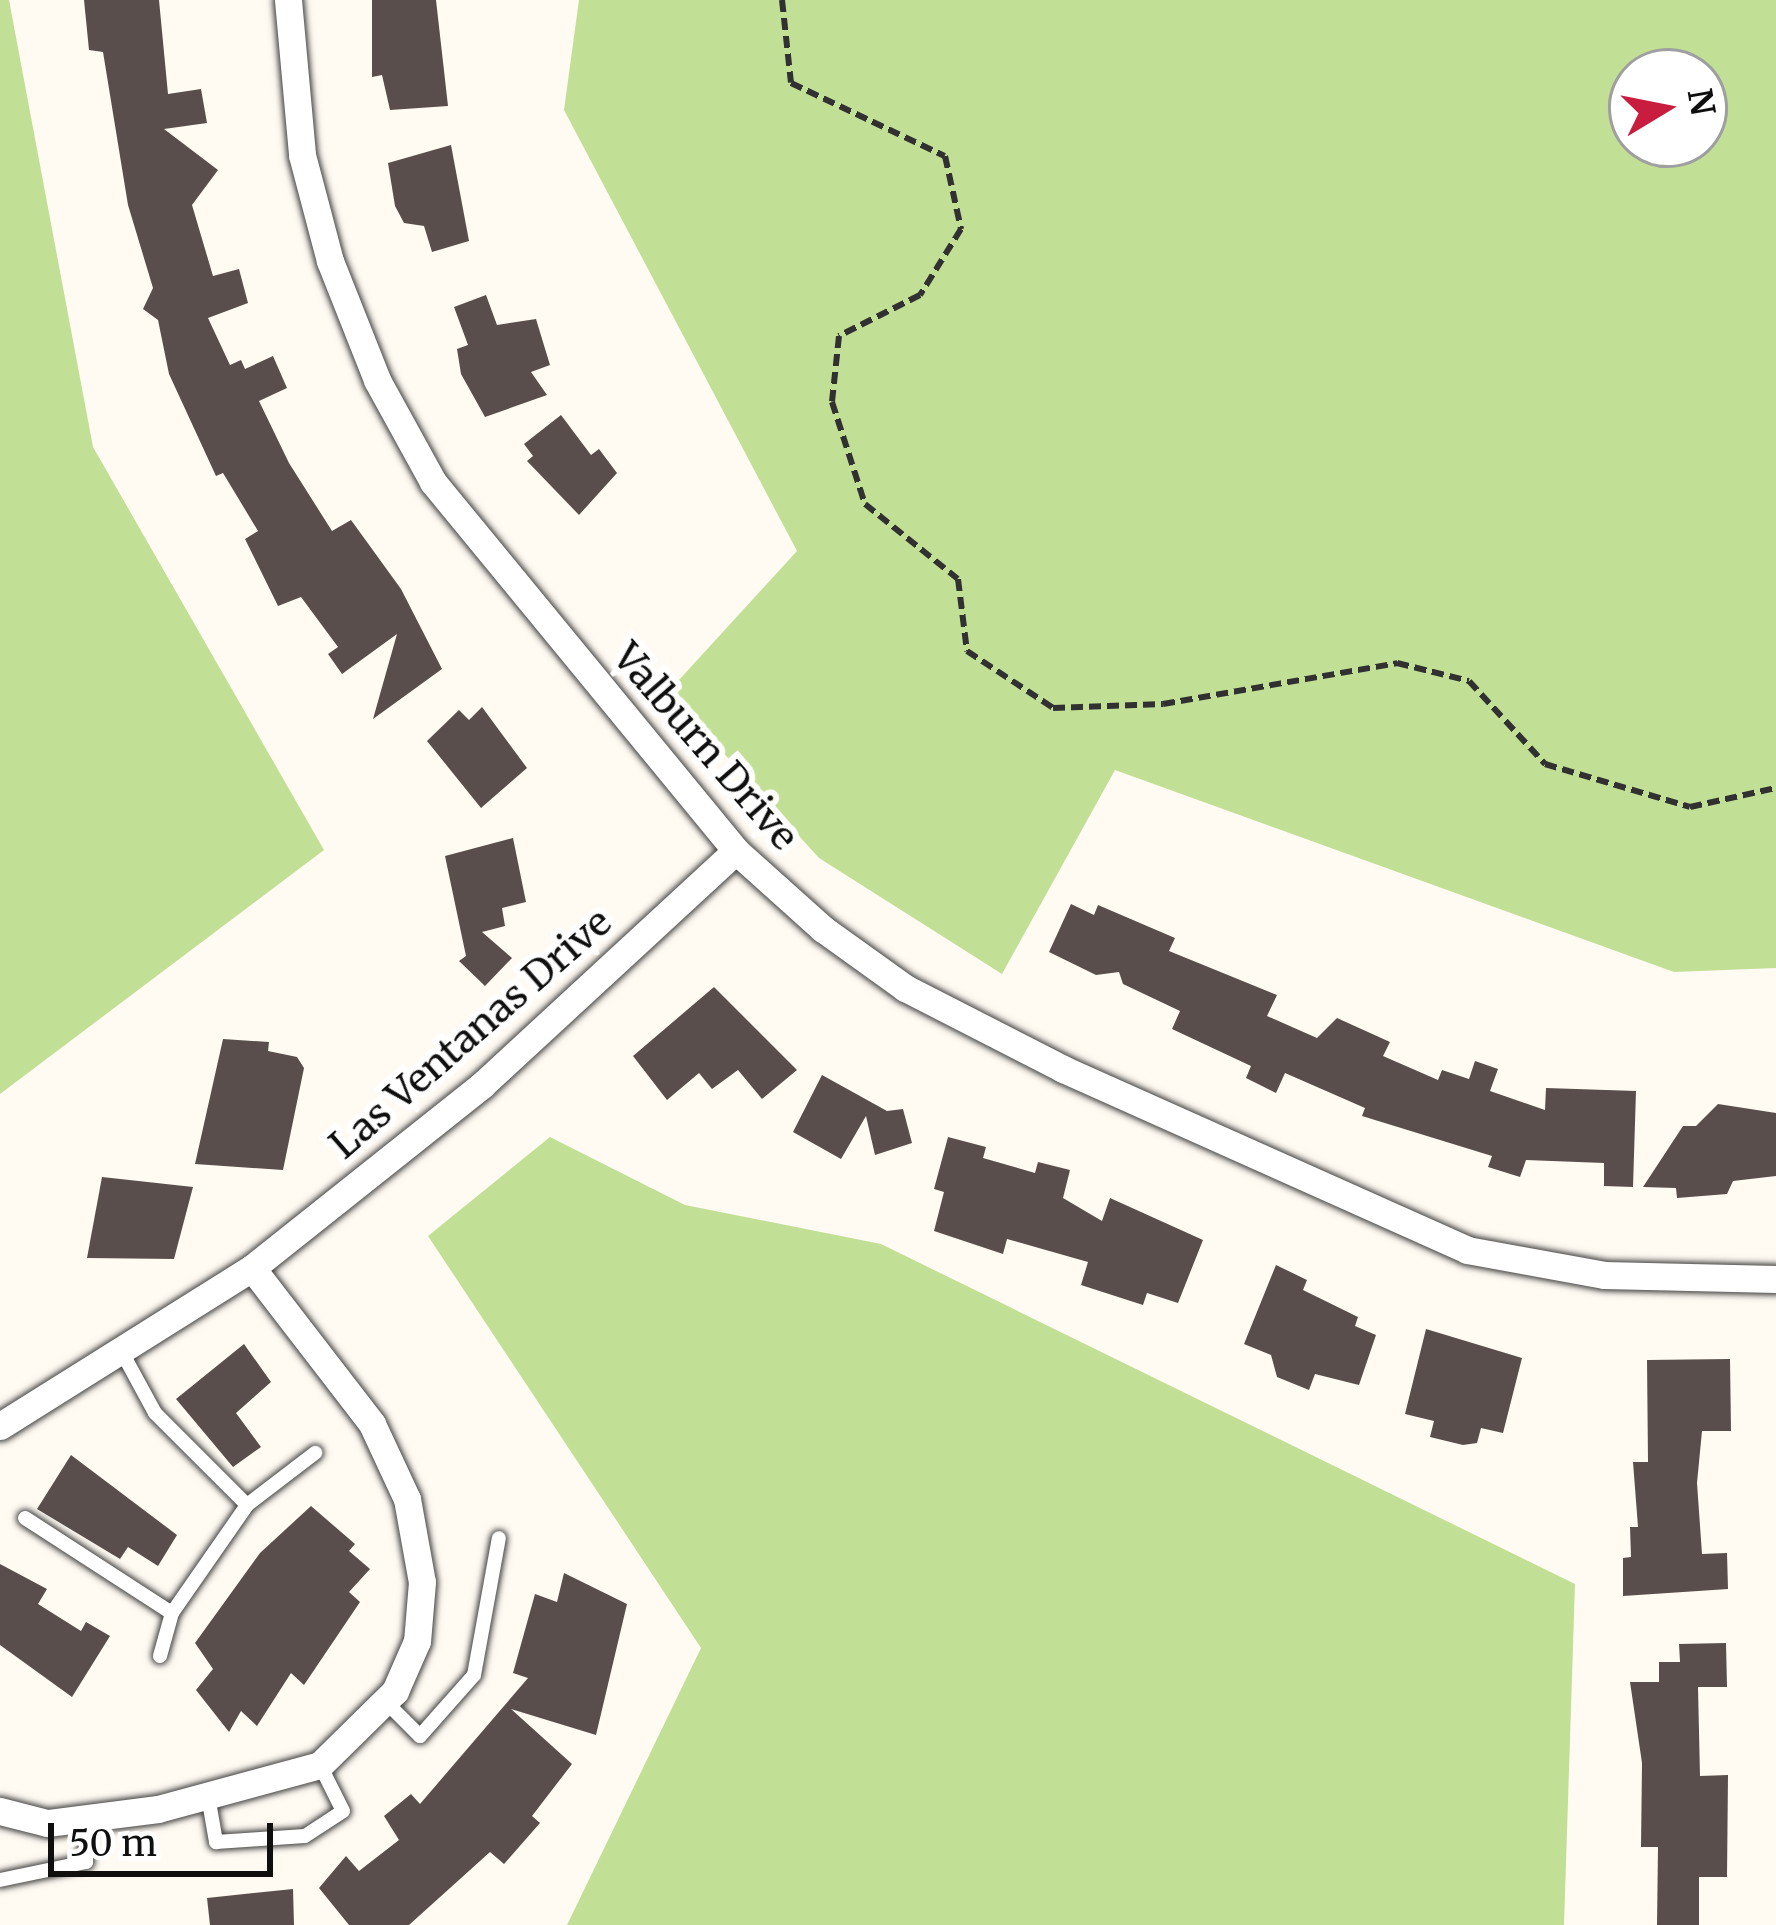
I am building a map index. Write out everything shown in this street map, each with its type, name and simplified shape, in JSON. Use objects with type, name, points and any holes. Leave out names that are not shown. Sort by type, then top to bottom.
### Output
[{"type":"street","name":"Valburn Drive","points":[[288,0],[302,155],[331,261],[377,380],[433,482],[736,851],[904,988],[1063,1069],[1467,1250],[1604,1275],[1776,1279]]},
{"type":"street","name":"Las Ventanas Drive","points":[[0,1426],[123,1354],[252,1268],[482,1085],[736,851]]},
{"type":"street","points":[[0,1810],[47,1822],[86,1818],[208,1796],[320,1765],[386,1702],[417,1641],[422,1582],[407,1499],[372,1424],[252,1268]]},
{"type":"lane","points":[[123,1354],[155,1413],[247,1505]]},
{"type":"lane","points":[[160,1656],[172,1613],[247,1505],[315,1453]]},
{"type":"lane","points":[[25,1518],[172,1613]]},
{"type":"lane","points":[[386,1702],[420,1736],[474,1675],[500,1538]]},
{"type":"lane","points":[[208,1796],[216,1841],[305,1836],[343,1811],[320,1765]]},
{"type":"lane","points":[[0,1880],[86,1862],[86,1818]]},
{"type":"path","points":[[782,0],[791,83],[945,156],[961,230],[920,295],[839,336],[832,402],[865,504],[958,579],[967,651],[1053,708],[1163,704],[1397,663],[1469,681],[1545,764],[1690,807],[1776,788]]},
{"type":"green space","points":[[0,0],[9,0],[93,447],[324,850],[0,1094]]},
{"type":"green space","points":[[579,0],[1776,0],[1776,968],[1674,972],[1115,770],[1002,974],[819,858],[668,692],[797,551],[564,110]]},
{"type":"green space","points":[[550,1137],[685,1205],[881,1244],[1575,1584],[1564,1925],[567,1925],[701,1648],[428,1236]]},
{"type":"building","points":[[84,0],[159,0],[168,94],[201,89],[207,123],[164,129],[218,170],[192,205],[213,276],[239,269],[248,303],[208,318],[230,365],[241,360],[245,369],[273,356],[287,388],[259,401],[289,463],[332,531],[351,520],[401,589],[442,669],[373,719],[397,634],[342,674],[328,654],[338,647],[301,597],[278,606],[245,539],[258,531],[223,473],[216,476],[169,374],[158,320],[143,309],[153,288],[128,205],[103,52],[89,50]]},
{"type":"building","points":[[372,0],[436,0],[448,106],[390,110],[382,75],[372,77]]},
{"type":"building","points":[[451,145],[469,241],[432,252],[424,226],[404,223],[395,206],[388,163]]},
{"type":"building","points":[[486,295],[497,325],[536,319],[550,365],[531,372],[547,395],[485,417],[461,374],[457,349],[468,345],[454,307]]},
{"type":"building","points":[[561,415],[591,455],[599,449],[617,473],[579,515],[527,461],[533,456],[524,444]]},
{"type":"building","points":[[482,707],[527,768],[481,808],[427,741],[459,710],[469,720]]},
{"type":"building","points":[[513,838],[526,902],[502,908],[505,926],[482,932],[512,958],[485,986],[459,961],[466,956],[445,856]]},
{"type":"building","points":[[1071,904],[1094,915],[1098,905],[1175,938],[1169,951],[1277,995],[1267,1016],[1317,1038],[1337,1018],[1390,1042],[1383,1056],[1438,1080],[1442,1070],[1469,1079],[1475,1061],[1498,1069],[1490,1091],[1545,1110],[1546,1088],[1636,1091],[1633,1187],[1604,1186],[1604,1163],[1526,1160],[1520,1177],[1488,1167],[1492,1156],[1362,1116],[1365,1108],[1285,1073],[1276,1093],[1246,1078],[1251,1066],[1172,1029],[1180,1011],[1123,984],[1119,972],[1096,975],[1049,952]]},
{"type":"building","points":[[714,987],[797,1070],[762,1099],[738,1070],[712,1089],[699,1073],[667,1100],[633,1056]]},
{"type":"building","points":[[223,1039],[269,1042],[268,1051],[297,1057],[304,1068],[283,1170],[195,1164]]},
{"type":"building","points":[[822,1075],[887,1111],[903,1109],[912,1143],[875,1155],[866,1116],[841,1159],[793,1132]]},
{"type":"building","points":[[1718,1104],[1776,1113],[1776,1176],[1733,1181],[1727,1194],[1677,1198],[1676,1188],[1643,1187],[1683,1126],[1696,1126]]},
{"type":"building","points":[[948,1137],[986,1147],[983,1158],[1035,1173],[1038,1162],[1070,1170],[1063,1198],[1102,1221],[1110,1198],[1203,1240],[1178,1303],[1147,1293],[1143,1305],[1081,1285],[1088,1262],[1007,1239],[1003,1254],[934,1231],[944,1192],[934,1189]]},
{"type":"building","points":[[102,1177],[193,1187],[174,1259],[87,1258]]},
{"type":"building","points":[[1276,1265],[1307,1280],[1303,1290],[1358,1317],[1355,1326],[1376,1335],[1359,1385],[1315,1374],[1309,1390],[1277,1377],[1271,1355],[1244,1344]]},
{"type":"building","points":[[1426,1329],[1522,1358],[1503,1433],[1481,1428],[1477,1443],[1463,1445],[1430,1437],[1434,1421],[1405,1414]]},
{"type":"building","points":[[244,1344],[271,1382],[236,1413],[261,1447],[233,1467],[176,1399]]},
{"type":"building","points":[[1730,1359],[1731,1431],[1702,1431],[1697,1483],[1702,1554],[1727,1553],[1728,1589],[1623,1596],[1623,1558],[1631,1557],[1630,1527],[1638,1527],[1633,1462],[1648,1462],[1647,1360]]},
{"type":"building","points":[[71,1455],[177,1535],[158,1566],[128,1547],[120,1559],[37,1509]]},
{"type":"building","points":[[311,1506],[355,1544],[349,1551],[370,1569],[349,1592],[360,1602],[304,1685],[291,1673],[257,1726],[241,1711],[229,1732],[196,1690],[213,1669],[195,1643],[260,1553]]},
{"type":"building","points":[[0,1564],[47,1589],[38,1604],[81,1631],[86,1622],[110,1636],[72,1697],[0,1645]]},
{"type":"building","points":[[564,1573],[627,1604],[596,1735],[511,1709],[572,1764],[532,1816],[540,1823],[504,1864],[490,1852],[409,1925],[349,1925],[319,1888],[346,1856],[359,1871],[399,1840],[384,1816],[411,1794],[420,1804],[528,1678],[513,1673],[535,1594],[557,1602]]},
{"type":"building","points":[[1726,1643],[1727,1687],[1698,1687],[1700,1776],[1728,1775],[1727,1877],[1699,1877],[1699,1925],[1657,1925],[1658,1847],[1641,1847],[1642,1763],[1630,1682],[1659,1682],[1659,1662],[1680,1662],[1679,1644]]},
{"type":"building","points":[[293,1889],[294,1925],[210,1925],[207,1898]]}]
